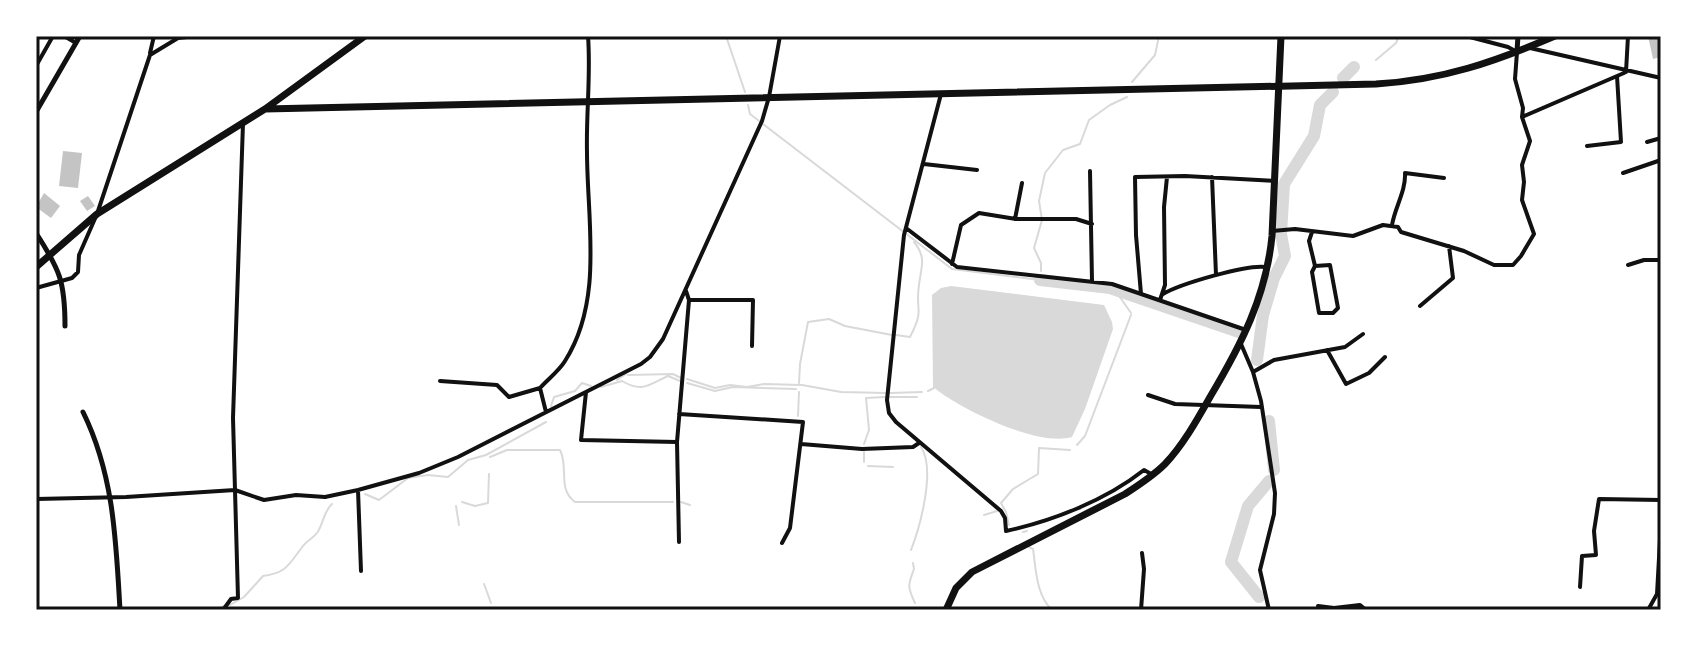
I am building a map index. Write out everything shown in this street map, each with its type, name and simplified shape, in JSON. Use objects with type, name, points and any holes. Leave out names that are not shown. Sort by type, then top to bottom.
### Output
[{"type":"main road","points":[[36,267],[97,214],[265,109],[365,36]]},
{"type":"main road","points":[[946,610],[956,588],[972,572],[1125,494],[1153,475],[1170,458],[1206,404],[1248,330],[1268,267],[1281,36]]},
{"type":"main road","points":[[265,109],[1398,82],[1473,68],[1555,36]]},
{"type":"street","points":[[36,66],[53,36]]},
{"type":"street","points":[[64,36],[76,43]]},
{"type":"street","points":[[36,112],[80,36]]},
{"type":"street","points":[[36,288],[72,278],[78,272],[79,255],[97,214],[154,36]]},
{"type":"street","points":[[150,55],[178,38],[196,36]]},
{"type":"street","points":[[440,381],[497,385],[509,397],[540,388],[564,362],[577,336],[589,287],[587,36]]},
{"type":"street","points":[[36,499],[235,490],[264,500],[296,495],[325,497],[358,490],[432,468],[650,357],[663,339],[686,291],[761,123],[780,36]]},
{"type":"street","points":[[1466,36],[1517,52]]},
{"type":"street","points":[[1272,231],[1295,229],[1353,236],[1383,225],[1392,226],[1494,265],[1513,265],[1534,234],[1522,200],[1522,165],[1530,141],[1515,79],[1518,36]]},
{"type":"street","points":[[1626,72],[1628,36]]},
{"type":"street","points":[[1527,48],[1659,77]]},
{"type":"street","points":[[1522,117],[1626,72]]},
{"type":"street","points":[[1587,146],[1621,142],[1617,76]]},
{"type":"street","points":[[941,94],[905,231],[887,400],[893,418],[1000,510],[1006,531],[1064,513],[1125,485],[1144,470],[1153,475]]},
{"type":"street","points":[[223,610],[231,599],[238,598],[233,418],[243,121]]},
{"type":"street","points":[[1647,142],[1661,138]]},
{"type":"street","points":[[1623,173],[1661,160]]},
{"type":"street","points":[[923,164],[977,170]]},
{"type":"street","points":[[1090,171],[1092,281]]},
{"type":"street","points":[[1392,226],[1406,184],[1405,173],[1444,178]]},
{"type":"street","points":[[1160,300],[1163,294],[1167,177]]},
{"type":"street","points":[[1212,177],[1216,276]]},
{"type":"street","points":[[1141,294],[1135,178],[1212,177],[1275,181]]},
{"type":"street","points":[[1015,219],[1022,183]]},
{"type":"street","points":[[952,264],[961,224],[983,212],[1015,219],[1076,219],[1092,224]]},
{"type":"street","points":[[905,231],[952,264],[1116,285],[1248,330]]},
{"type":"street","points":[[1312,232],[1309,241],[1315,266],[1312,272],[1319,313],[1333,313],[1338,308],[1330,265],[1315,266]]},
{"type":"street","points":[[36,233],[62,281],[65,326]]},
{"type":"street","points":[[1420,306],[1453,278],[1449,246]]},
{"type":"street","points":[[1628,265],[1644,260],[1661,260]]},
{"type":"street","points":[[1163,294],[1216,276],[1252,267],[1268,267]]},
{"type":"street","points":[[679,542],[677,442],[689,300],[686,291]]},
{"type":"street","points":[[689,300],[753,300],[752,346]]},
{"type":"street","points":[[1253,372],[1274,360],[1345,347],[1363,334]]},
{"type":"street","points":[[1241,344],[1253,372],[1261,407],[1275,493],[1274,514],[1260,570],[1269,610]]},
{"type":"street","points":[[1327,350],[1346,384],[1369,373],[1385,357]]},
{"type":"street","points":[[540,388],[546,412]]},
{"type":"street","points":[[586,392],[581,440],[677,442]]},
{"type":"street","points":[[1148,395],[1175,404],[1261,407]]},
{"type":"street","points":[[83,412],[101,453],[111,497],[120,610]]},
{"type":"street","points":[[679,414],[803,422],[790,528],[782,543]]},
{"type":"street","points":[[801,444],[863,449],[913,447],[919,443]]},
{"type":"street","points":[[358,490],[361,571]]},
{"type":"street","points":[[1580,587],[1582,556],[1596,555],[1594,531],[1599,499],[1661,500]]},
{"type":"street","points":[[1648,610],[1657,594],[1661,522]]},
{"type":"street","points":[[1141,610],[1142,553]]},
{"type":"street","points":[[1318,606],[1360,605],[1366,610]]},
{"type":"shaded area","points":[[951,286],[1104,305],[1113,329],[1072,437],[1057,439],[1039,436],[1000,424],[961,406],[933,387],[932,295],[941,288]]},
{"type":"building","points":[[1648,36],[1661,36],[1661,57],[1653,59]]},
{"type":"building","points":[[63,151],[82,153],[78,188],[59,186]]},
{"type":"building","points":[[44,193],[60,206],[51,218],[36,207]]},
{"type":"building","points":[[88,196],[95,206],[87,211],[80,201]]},
{"type":"waterway","points":[[726,36],[745,92]]},
{"type":"waterway","points":[[1132,82],[1155,55],[1159,36]]},
{"type":"waterway","points":[[1376,60],[1396,43],[1399,36]]},
{"type":"waterway","points":[[1343,78],[1354,67]]},
{"type":"waterway","points":[[1257,360],[1263,315],[1274,278],[1285,256],[1281,234],[1284,184],[1314,136],[1320,105],[1333,92]]},
{"type":"waterway","points":[[1041,271],[1034,248],[1042,220],[1039,201],[1045,173],[1063,150],[1080,144],[1089,120],[1127,97]]},
{"type":"waterway","points":[[748,105],[750,114],[952,269],[1040,280]]},
{"type":"waterway","points":[[896,335],[910,337],[918,315],[922,263],[921,253],[914,242]]},
{"type":"waterway","points":[[1040,280],[1110,288],[1242,333]]},
{"type":"waterway","points":[[1101,286],[1117,293],[1131,313]]},
{"type":"waterway","points":[[1077,445],[1085,436],[1131,315]]},
{"type":"waterway","points":[[799,383],[808,322],[829,319],[845,326],[892,335]]},
{"type":"waterway","points":[[617,380],[626,374]]},
{"type":"waterway","points":[[628,375],[673,374],[681,378]]},
{"type":"waterway","points":[[601,387],[622,381],[641,387],[668,376],[680,381]]},
{"type":"waterway","points":[[687,379],[715,388],[730,385],[802,385],[841,392],[886,393]]},
{"type":"waterway","points":[[551,406],[554,397],[575,391],[582,383],[591,386]]},
{"type":"waterway","points":[[687,383],[715,391],[733,387],[796,389]]},
{"type":"waterway","points":[[928,391],[934,388]]},
{"type":"waterway","points":[[798,416],[799,392]]},
{"type":"waterway","points":[[890,393],[922,392]]},
{"type":"waterway","points":[[864,444],[869,430],[866,398],[885,397]]},
{"type":"waterway","points":[[890,397],[917,397]]},
{"type":"waterway","points":[[1269,421],[1274,470]]},
{"type":"waterway","points":[[365,494],[379,500],[408,478],[428,475],[448,477],[468,460],[486,455],[546,422]]},
{"type":"waterway","points":[[911,550],[927,483],[921,447]]},
{"type":"waterway","points":[[1009,525],[1001,503],[1013,489],[1038,474],[1039,448],[1070,450]]},
{"type":"waterway","points":[[490,457],[507,450],[560,450],[566,491],[575,502],[673,502]]},
{"type":"waterway","points":[[864,452],[864,462]]},
{"type":"waterway","points":[[868,466],[893,467]]},
{"type":"waterway","points":[[462,502],[475,506],[488,503],[489,474]]},
{"type":"waterway","points":[[1259,597],[1231,562],[1248,506],[1269,481]]},
{"type":"waterway","points":[[681,502],[690,505]]},
{"type":"waterway","points":[[230,605],[244,597],[263,576],[287,567],[317,533],[332,504]]},
{"type":"waterway","points":[[456,506],[459,525]]},
{"type":"waterway","points":[[984,515],[997,511]]},
{"type":"waterway","points":[[1023,532],[1027,531]]},
{"type":"waterway","points":[[1029,547],[1033,549],[1040,589],[1052,610]]},
{"type":"waterway","points":[[913,563],[909,586],[915,603]]},
{"type":"waterway","points":[[484,584],[491,603]]},
{"type":"waterway","points":[[214,610],[224,606]]}]
